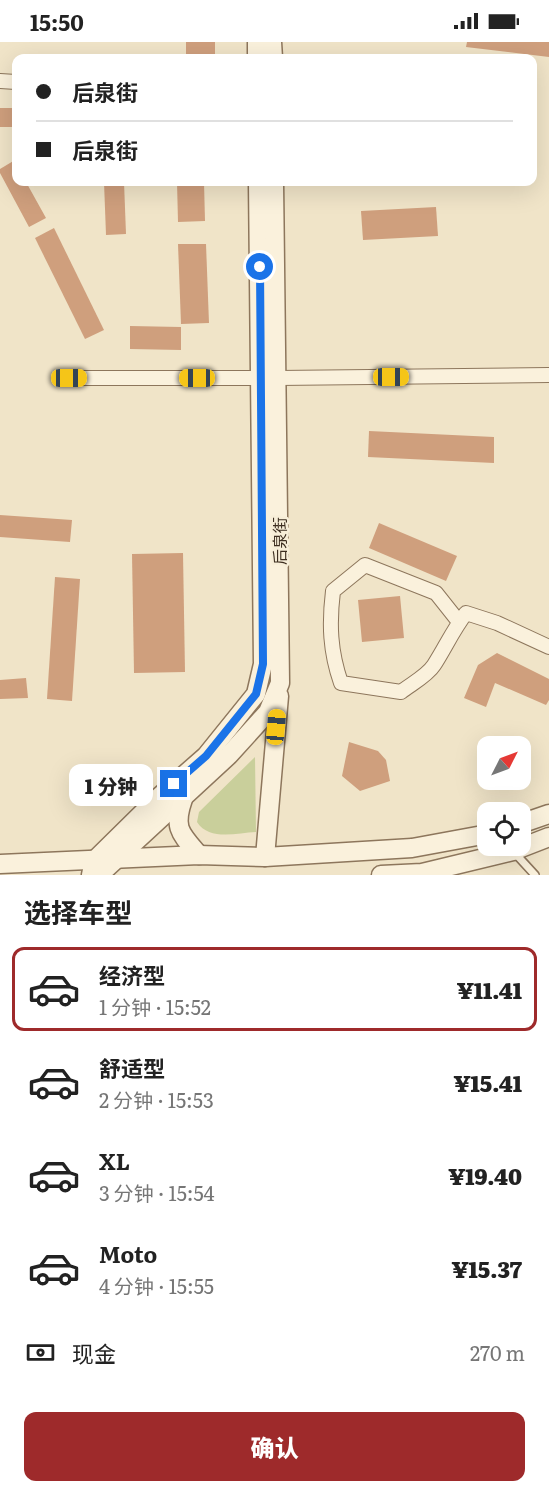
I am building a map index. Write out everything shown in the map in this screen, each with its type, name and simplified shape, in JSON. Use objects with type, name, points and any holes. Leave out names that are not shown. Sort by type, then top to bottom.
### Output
[{"type":"street","name":"后泉街","points":[[118,858],[183,799],[268,712],[280,683],[270,379],[258,186]]},
{"type":"street","name":"后泉街","points":[[94,870],[158,798],[206,756],[256,694],[263,664],[274,186]]},
{"type":"street","points":[[69,378],[270,379],[549,375]]},
{"type":"street","points":[[459,622],[436,593],[365,565],[333,591],[330,618],[333,659],[341,683],[401,692],[433,668],[466,613],[497,623],[549,647]]},
{"type":"street","points":[[265,857],[280,683]]},
{"type":"street","points":[[183,799],[177,815],[179,831],[199,855]]},
{"type":"street","points":[[531,820],[549,814]]},
{"type":"street","points":[[0,864],[94,870],[118,858],[199,855],[265,857],[412,848],[477,836]]},
{"type":"street","points":[[531,842],[549,837]]},
{"type":"street","points":[[381,875],[422,874],[484,856]]},
{"type":"lane","points":[[519,856],[535,875]]},
{"type":"green space","points":[[255,757],[256,832],[216,834],[202,828],[197,822],[199,812]]},
{"type":"building","points":[[186,42],[215,42],[215,54],[186,54]]},
{"type":"building","points":[[467,42],[549,42],[549,57],[537,54],[466,47]]},
{"type":"building","points":[[0,108],[12,108],[12,127],[0,127]]},
{"type":"building","points":[[12,162],[12,186],[28,186],[46,218],[29,227],[0,169]]},
{"type":"building","points":[[104,186],[124,186],[126,234],[106,235]]},
{"type":"building","points":[[177,186],[204,186],[205,221],[178,222]]},
{"type":"building","points":[[436,207],[438,236],[363,240],[361,211]]},
{"type":"building","points":[[54,228],[104,330],[85,339],[35,238]]},
{"type":"building","points":[[178,244],[206,244],[209,323],[181,324]]},
{"type":"building","points":[[130,326],[181,327],[181,350],[130,349]]},
{"type":"building","points":[[369,431],[494,437],[494,463],[368,457]]},
{"type":"building","points":[[0,515],[72,520],[70,542],[0,537]]},
{"type":"building","points":[[379,523],[457,556],[446,581],[369,548]]},
{"type":"building","points":[[183,553],[185,672],[134,673],[132,554]]},
{"type":"building","points":[[55,577],[80,579],[72,701],[47,699]]},
{"type":"building","points":[[400,596],[404,638],[362,642],[358,600]]},
{"type":"building","points":[[497,653],[549,679],[549,700],[546,705],[495,683],[486,707],[464,698],[478,665]]},
{"type":"building","points":[[26,678],[28,698],[0,699],[0,680]]},
{"type":"building","points":[[349,742],[378,751],[386,760],[390,781],[360,791],[342,776]]},
{"type":"route","points":[[174,784],[206,756],[256,694],[263,664],[260,267]]}]
